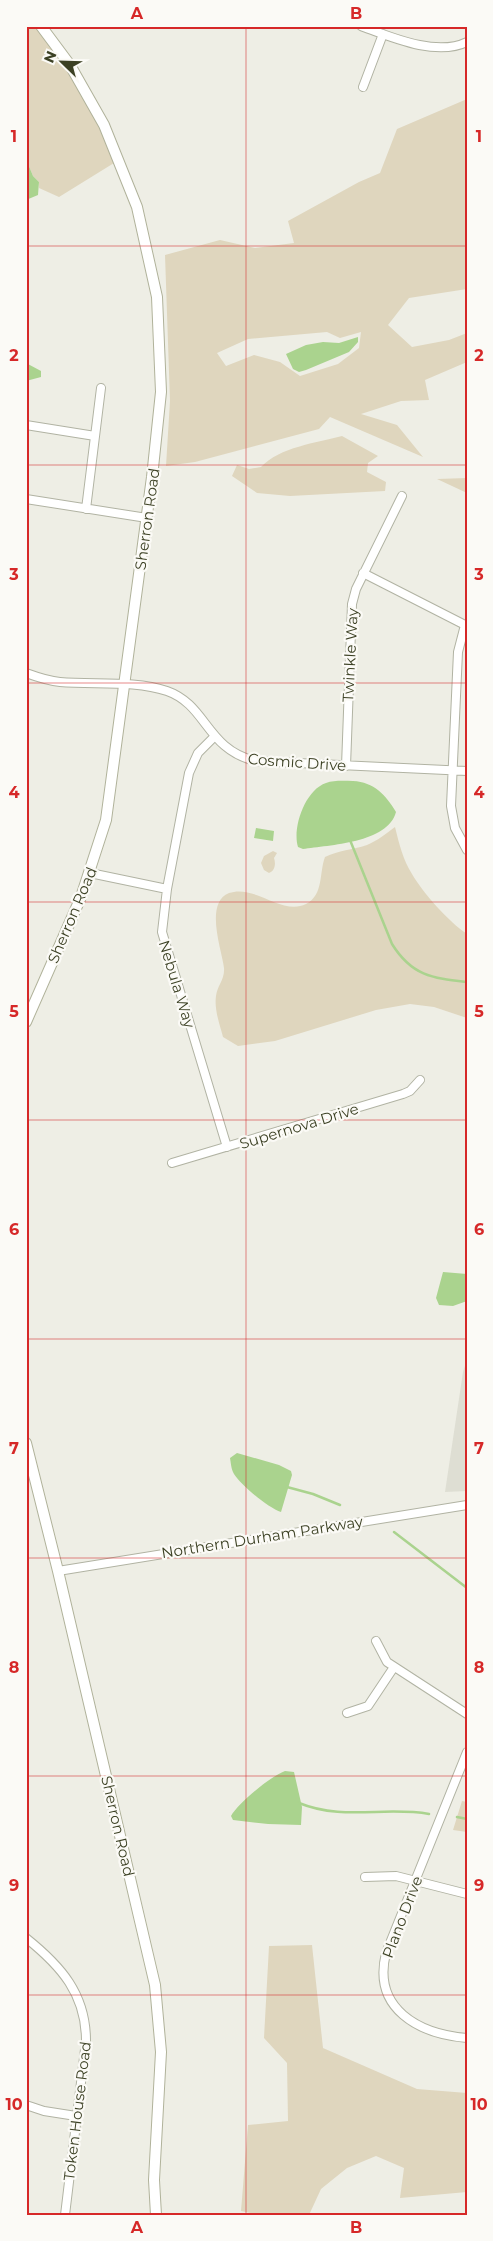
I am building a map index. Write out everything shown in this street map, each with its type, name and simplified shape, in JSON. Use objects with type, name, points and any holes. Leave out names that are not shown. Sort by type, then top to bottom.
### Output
[{"type":"main road","name":"Sherron Road","points":[[26,1022],[90,873],[107,811],[147,518],[161,392],[157,297],[144,235],[127,178],[104,124],[70,65],[41,26]]},
{"type":"main road","name":"Sherron Road","points":[[26,1443],[155,1985],[161,2052],[154,2180],[156,2215]]},
{"type":"street","points":[[361,26],[427,47],[467,42]]},
{"type":"street","points":[[363,87],[383,34]]},
{"type":"street","points":[[86,508],[101,388]]},
{"type":"street","points":[[26,425],[95,436]]},
{"type":"street","name":"Twinkle Way","points":[[346,766],[352,604],[356,588],[402,496]]},
{"type":"street","points":[[26,499],[147,518]]},
{"type":"street","points":[[363,573],[466,626],[458,652],[451,806],[455,828],[467,850]]},
{"type":"street","name":"Cosmic Drive","points":[[26,673],[58,682],[153,688],[175,695],[192,708],[214,737],[228,750],[241,757],[256,761],[467,771]]},
{"type":"street","name":"Nebula Way","points":[[214,737],[198,753],[189,773],[162,923],[164,940],[227,1147]]},
{"type":"street","points":[[90,873],[168,888]]},
{"type":"street","name":"Supernova Drive","points":[[172,1163],[403,1094],[410,1091],[420,1080]]},
{"type":"street","name":"Northern Durham Parkway","points":[[58,1571],[467,1505]]},
{"type":"street","points":[[376,1641],[387,1662],[467,1714]]},
{"type":"street","points":[[347,1713],[368,1706],[394,1667]]},
{"type":"street","name":"Plano Drive","points":[[467,1752],[386,1954],[383,1974],[385,1988],[394,2005],[406,2018],[441,2034],[467,2038]]},
{"type":"street","points":[[365,1877],[385,1875],[467,1894]]},
{"type":"street","name":"Token House Road","points":[[26,1938],[50,1957],[63,1973],[72,1985],[83,2012],[86,2041],[65,2215]]},
{"type":"street","points":[[26,2105],[44,2111],[76,2116]]},
{"type":"shaded area","points":[[26,26],[34,26],[67,68],[101,128],[114,163],[59,197],[39,188],[39,182],[33,176],[26,159]]},
{"type":"shaded area","points":[[467,99],[467,289],[409,298],[388,325],[412,347],[449,340],[467,333],[467,362],[425,380],[429,400],[401,401],[361,414],[397,425],[423,457],[330,417],[319,429],[195,462],[166,466],[170,401],[165,255],[220,240],[255,248],[294,243],[288,221],[359,182],[380,173],[397,129]],"holes":[[[327,332],[340,338],[361,332],[359,348],[338,364],[300,376],[280,362],[254,355],[226,366],[217,353],[248,339]]]},
{"type":"shaded area","points":[[26,159],[33,176],[39,182],[38,195],[26,200]]},
{"type":"shaded area","points":[[358,337],[358,342],[349,352],[299,372],[293,369],[286,354],[306,345],[323,342],[339,343]]},
{"type":"shaded area","points":[[26,363],[41,371],[41,377],[26,381]]},
{"type":"shaded area","points":[[342,436],[378,456],[368,463],[367,472],[386,482],[385,491],[290,496],[257,493],[232,476],[237,465],[249,469],[261,467],[269,460],[288,450]]},
{"type":"shaded area","points":[[467,478],[467,493],[437,479]]},
{"type":"shaded area","points":[[353,781],[367,784],[384,795],[396,812],[391,822],[382,830],[356,841],[303,849],[298,847],[297,830],[299,820],[306,801],[312,793],[329,782]]},
{"type":"shaded area","points":[[395,827],[404,857],[417,882],[445,915],[467,934],[467,1018],[434,1007],[410,1004],[376,1010],[275,1041],[238,1046],[223,1037],[216,1007],[217,992],[224,972],[216,928],[217,906],[222,898],[229,893],[239,891],[288,906],[297,907],[306,904],[316,895],[325,857],[367,845]]},
{"type":"shaded area","points":[[256,828],[274,831],[273,841],[254,838]]},
{"type":"shaded area","points":[[273,851],[277,853],[274,858],[273,871],[269,873],[264,870],[261,863],[264,856]]},
{"type":"shaded area","points":[[443,1272],[467,1274],[467,1301],[453,1306],[439,1305],[436,1298]]},
{"type":"shaded area","points":[[467,1359],[467,1491],[445,1492],[463,1372]]},
{"type":"shaded area","points":[[237,1453],[279,1465],[291,1471],[292,1475],[281,1512],[255,1496],[234,1474],[230,1458]]},
{"type":"shaded area","points":[[285,1771],[294,1772],[302,1807],[301,1825],[233,1820],[231,1816],[247,1797],[272,1778]]},
{"type":"shaded area","points":[[462,1801],[467,1802],[467,1832],[453,1830]]},
{"type":"shaded area","points":[[312,1945],[323,2048],[417,2089],[467,2093],[467,2192],[400,2198],[404,2168],[376,2156],[347,2168],[321,2189],[309,2215],[259,2215],[241,2211],[248,2125],[288,2121],[287,2063],[264,2038],[269,1946]]},
{"type":"waterway","points":[[350,840],[392,944],[400,955],[407,963],[424,974],[467,982]]},
{"type":"waterway","points":[[287,1487],[313,1494],[340,1505]]},
{"type":"waterway","points":[[394,1532],[467,1588]]},
{"type":"waterway","points":[[299,1803],[332,1811],[396,1811],[429,1814]]},
{"type":"waterway","points":[[457,1817],[467,1819]]}]
